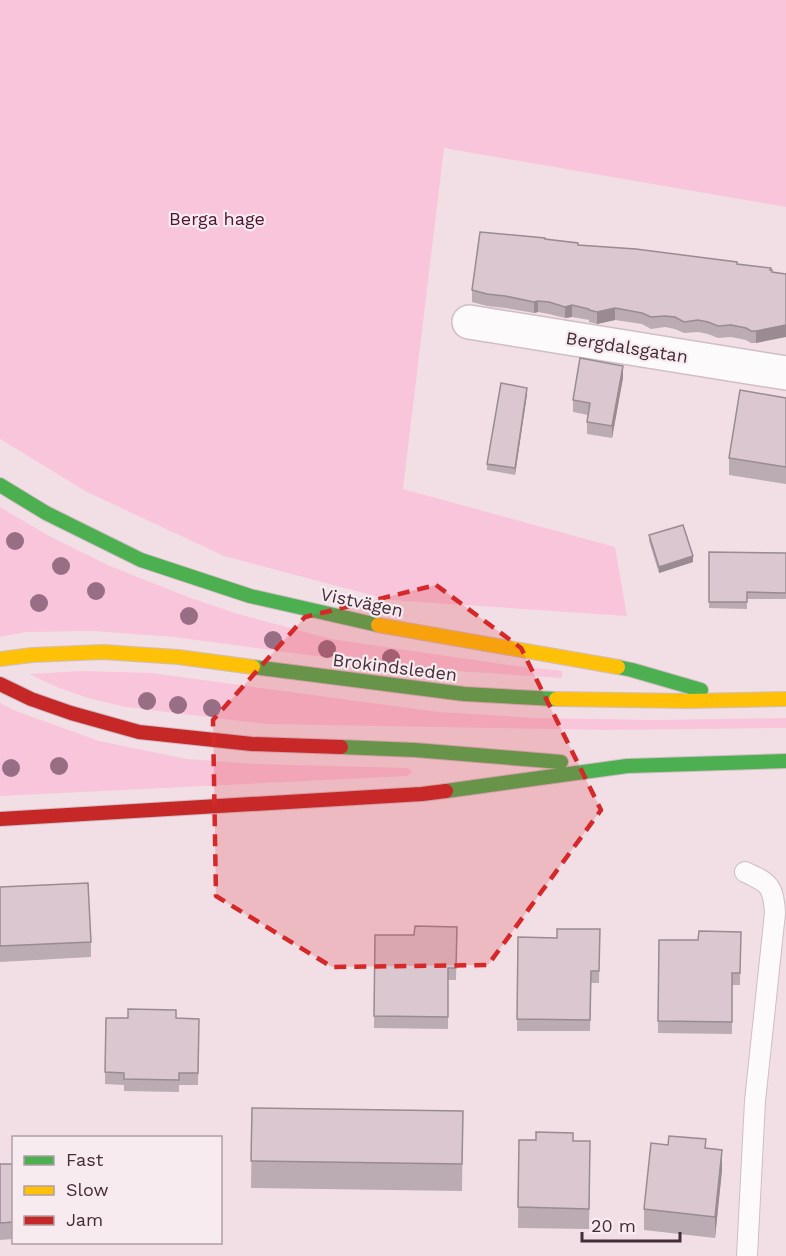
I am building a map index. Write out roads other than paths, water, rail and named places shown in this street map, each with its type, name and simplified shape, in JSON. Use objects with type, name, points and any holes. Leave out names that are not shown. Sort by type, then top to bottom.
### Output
[{"type":"main road","name":"Vistvägen","points":[[0,485],[46,513],[141,560],[250,596],[383,626],[632,670],[736,700]]},
{"type":"main road","name":"Brokindsleden","points":[[0,659],[32,655],[103,652],[178,657],[464,694],[687,701],[786,699]]},
{"type":"main road","points":[[0,684],[61,710],[139,732],[252,744],[415,750],[627,766]]},
{"type":"main road","points":[[0,819],[422,794],[627,766],[786,761]]},
{"type":"street","name":"Bergdalsgatan","points":[[469,322],[786,373]]},
{"type":"lane","points":[[745,872],[766,882],[774,896],[755,1101],[747,1256]]},
{"type":"park label","name":"Berga hage","points":[[217,218]]}]
